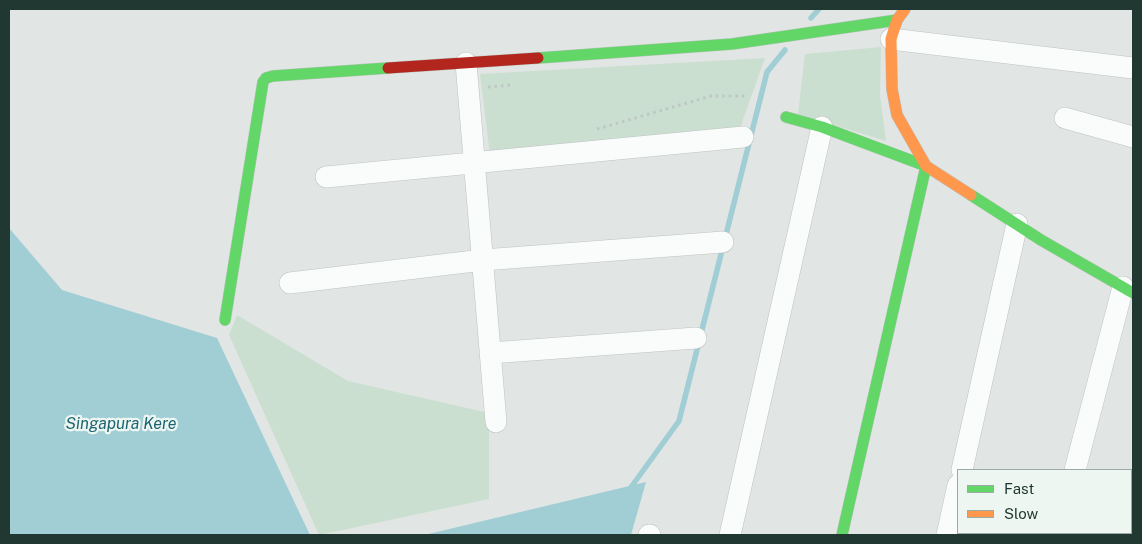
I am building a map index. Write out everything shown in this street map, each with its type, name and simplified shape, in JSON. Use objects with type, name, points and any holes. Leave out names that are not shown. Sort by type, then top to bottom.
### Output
[{"type":"street","points":[[842,535],[926,166],[897,116],[892,89],[894,29],[905,9]]},
{"type":"street","points":[[225,320],[263,82],[266,78],[282,75],[732,44],[894,29],[1133,68]]},
{"type":"street","points":[[466,63],[496,422]]},
{"type":"street","points":[[786,117],[822,127],[926,166],[1017,224],[1128,290],[1075,469]]},
{"type":"street","points":[[1065,118],[1133,137]]},
{"type":"street","points":[[730,535],[822,127]]},
{"type":"street","points":[[326,177],[743,137]]},
{"type":"street","points":[[962,469],[1017,224]]},
{"type":"street","points":[[290,282],[483,260],[723,242]]},
{"type":"street","points":[[490,353],[696,338]]},
{"type":"street","points":[[947,535],[957,490]]},
{"type":"path","points":[[489,95],[488,86],[517,84]]},
{"type":"path","points":[[596,129],[711,96],[746,96]]},
{"type":"green space","points":[[881,47],[880,96],[886,141],[798,114],[805,54]]},
{"type":"green space","points":[[765,58],[740,128],[490,155],[480,74]]},
{"type":"green space","points":[[237,315],[348,381],[489,413],[489,499],[319,535],[229,335]]},
{"type":"water","name":"Singapura Kere","points":[[9,228],[62,290],[217,338],[310,535],[9,535]]},
{"type":"water","points":[[646,482],[631,535],[424,535]]},
{"type":"waterway","points":[[811,18],[819,9]]},
{"type":"waterway","points":[[629,490],[679,421],[767,72],[785,50]]},
{"type":"traffic: fast","points":[[538,58],[732,44],[897,20]]},
{"type":"traffic: fast","points":[[225,320],[263,82],[266,78],[273,76],[388,68]]},
{"type":"traffic: fast","points":[[786,117],[822,127],[926,166],[842,535]]},
{"type":"traffic: fast","points":[[971,195],[1041,240],[1133,293]]},
{"type":"traffic: slow","points":[[905,9],[897,20],[891,39],[892,89],[897,115],[926,166],[971,195]]},
{"type":"traffic: jam","points":[[388,68],[538,58]]}]
